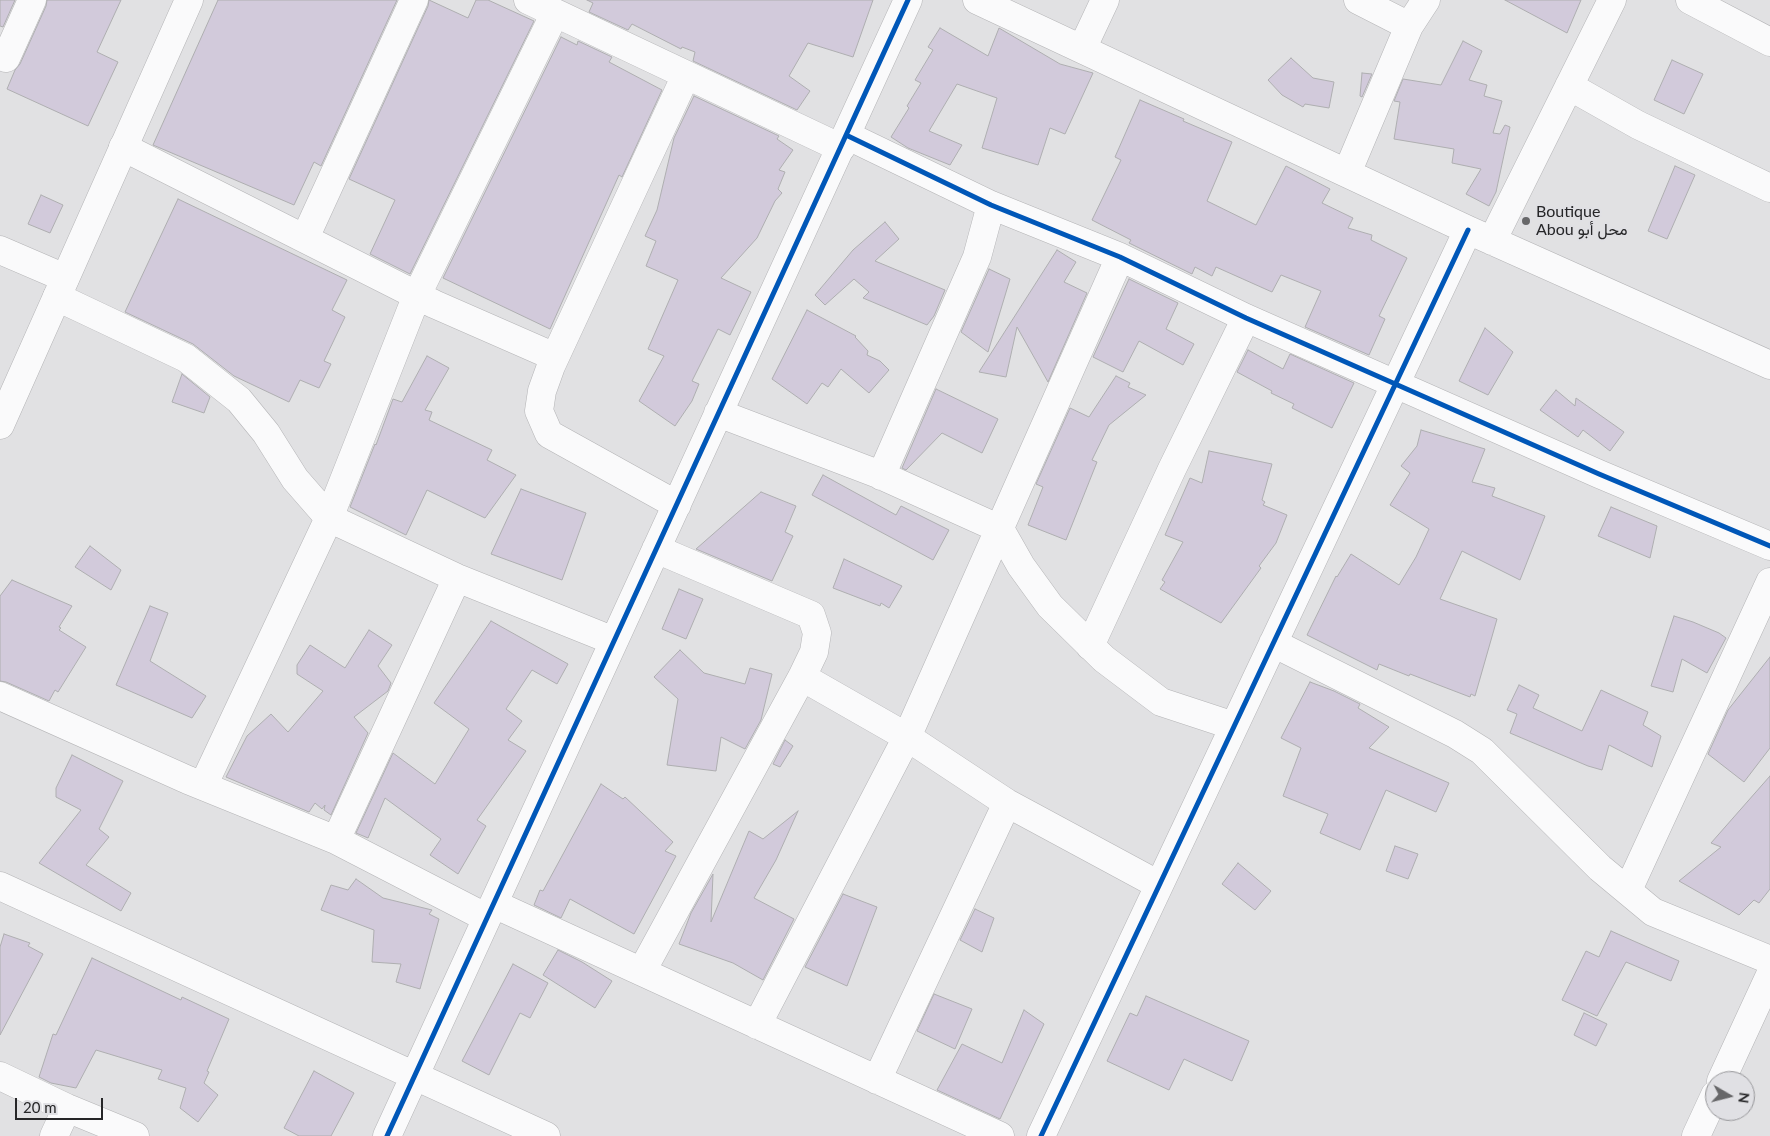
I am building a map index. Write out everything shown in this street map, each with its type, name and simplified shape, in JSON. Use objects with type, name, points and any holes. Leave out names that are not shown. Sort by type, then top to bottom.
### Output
[{"type":"street","points":[[2,61],[32,0]]},
{"type":"street","points":[[0,425],[189,0]]},
{"type":"street","points":[[305,238],[414,0]]},
{"type":"street","points":[[528,0],[686,75],[991,205],[1120,257],[1246,318],[1599,474],[1770,546]]},
{"type":"street","points":[[387,1136],[908,0]]},
{"type":"street","points":[[978,0],[1468,230],[1770,365]]},
{"type":"street","points":[[1082,49],[1106,0]]},
{"type":"street","points":[[1358,0],[1410,26]]},
{"type":"street","points":[[1347,173],[1410,26],[1426,0]]},
{"type":"street","points":[[1492,241],[1612,0]]},
{"type":"street","points":[[1690,0],[1770,42]]},
{"type":"street","points":[[203,786],[329,518],[417,295],[555,13]]},
{"type":"street","points":[[677,505],[550,434],[539,411],[542,391],[555,357],[686,75]]},
{"type":"street","points":[[1569,86],[1638,125],[1770,188]]},
{"type":"street","points":[[123,147],[417,295],[555,357]]},
{"type":"street","points":[[881,476],[977,257],[991,205]]},
{"type":"street","points":[[1040,1136],[1468,230]]},
{"type":"street","points":[[0,250],[61,288],[186,358],[239,400],[266,433],[295,479],[329,518],[457,578],[614,641]]},
{"type":"street","points":[[757,1024],[907,737],[1120,257]]},
{"type":"street","points":[[1090,646],[1172,469],[1246,318]]},
{"type":"street","points":[[718,414],[881,476],[1000,529],[1022,566],[1050,606],[1104,660],[1160,702],[1234,726]]},
{"type":"street","points":[[642,971],[802,677],[814,652],[817,633],[811,615],[656,549]]},
{"type":"street","points":[[336,840],[457,578]]},
{"type":"street","points":[[1628,890],[1770,582]]},
{"type":"street","points":[[1273,643],[1455,734],[1482,751],[1600,868],[1653,912],[1770,960]]},
{"type":"street","points":[[802,677],[907,737],[1007,803],[1159,885]]},
{"type":"street","points":[[0,696],[203,786],[336,840],[490,911],[642,971],[1000,1136]]},
{"type":"street","points":[[877,1080],[1007,803]]},
{"type":"street","points":[[0,886],[546,1136]]},
{"type":"street","points":[[1726,1071],[1770,975]]},
{"type":"street","points":[[0,1076],[67,1108],[135,1136]]},
{"type":"street","points":[[54,1136],[67,1108]]},
{"type":"street","points":[[1696,1136],[1705,1117]]},
{"type":"building","points":[[0,0],[15,0],[3,27],[0,26]]},
{"type":"building","points":[[47,0],[121,0],[97,52],[118,62],[88,126],[7,89],[15,70],[20,64]]},
{"type":"building","points":[[218,0],[397,0],[321,166],[314,162],[294,205],[153,145]]},
{"type":"building","points":[[429,0],[468,18],[476,0],[488,0],[534,21],[410,274],[370,254],[395,200],[349,179],[428,6]]},
{"type":"building","points":[[587,0],[873,0],[853,57],[808,43],[789,76],[810,91],[797,110],[693,61],[695,52],[682,47],[681,49],[632,24],[628,30],[589,12],[593,3]]},
{"type":"building","points":[[1505,0],[1581,0],[1567,33]]},
{"type":"building","points":[[940,28],[988,56],[999,28],[1060,64],[1093,73],[1065,134],[1050,128],[1038,165],[982,148],[997,98],[957,84],[929,131],[962,145],[950,165],[908,148],[891,137],[909,108],[907,106],[921,83],[915,80],[933,50],[928,47]]},
{"type":"building","points":[[561,37],[577,45],[578,41],[612,57],[609,62],[662,90],[622,177],[619,175],[550,329],[443,278]]},
{"type":"building","points":[[1463,41],[1482,51],[1469,80],[1487,85],[1484,96],[1502,101],[1493,133],[1500,134],[1505,125],[1510,127],[1496,192],[1489,206],[1466,194],[1481,169],[1452,163],[1454,149],[1394,139],[1400,102],[1394,101],[1403,79],[1441,85]]},
{"type":"building","points":[[1291,58],[1313,78],[1334,82],[1329,108],[1305,104],[1303,107],[1282,95],[1268,80]]},
{"type":"building","points":[[1672,60],[1703,74],[1684,114],[1654,100]]},
{"type":"building","points":[[1362,73],[1372,74],[1362,97],[1360,96]]},
{"type":"building","points":[[694,96],[779,136],[777,139],[793,150],[779,170],[785,172],[778,189],[782,193],[775,201],[757,238],[721,278],[751,292],[730,335],[718,329],[692,381],[699,384],[692,401],[675,426],[639,401],[664,356],[648,349],[678,280],[646,266],[656,241],[645,236],[657,210],[674,138]]},
{"type":"building","points":[[1140,100],[1232,142],[1207,201],[1256,225],[1286,166],[1330,189],[1322,203],[1353,218],[1348,228],[1372,235],[1371,240],[1407,258],[1379,316],[1385,319],[1369,355],[1305,327],[1321,291],[1281,275],[1272,292],[1216,267],[1212,276],[1195,267],[1192,274],[1129,243],[1131,240],[1092,220],[1121,160],[1115,157]]},
{"type":"building","points":[[1675,166],[1695,175],[1667,239],[1648,231]]},
{"type":"building","points":[[41,195],[63,205],[50,233],[28,224]]},
{"type":"building","points":[[178,199],[347,280],[332,310],[345,317],[324,361],[331,364],[319,388],[300,380],[289,402],[234,376],[193,344],[125,312]]},
{"type":"building","points":[[885,222],[899,239],[875,261],[945,290],[934,316],[927,325],[863,298],[869,292],[854,279],[825,305],[815,295],[853,250]]},
{"type":"building","points":[[1057,250],[1076,262],[1064,282],[1087,293],[1048,382],[1017,327],[1006,377],[979,372]]},
{"type":"building","points":[[989,269],[1010,279],[988,352],[961,332]]},
{"type":"building","points":[[1129,279],[1178,303],[1166,329],[1194,344],[1183,365],[1139,341],[1123,372],[1093,357]]},
{"type":"building","points":[[807,310],[856,336],[868,351],[867,355],[880,361],[889,370],[869,393],[841,369],[828,387],[822,383],[807,404],[772,379]]},
{"type":"building","points":[[1485,328],[1513,352],[1488,395],[1459,381]]},
{"type":"building","points":[[1248,350],[1283,369],[1290,354],[1354,383],[1332,428],[1292,408],[1294,404],[1271,393],[1272,391],[1237,372]]},
{"type":"building","points":[[427,356],[449,368],[425,410],[432,412],[429,420],[492,450],[487,460],[516,475],[485,518],[427,490],[406,535],[350,507],[393,399],[402,402]]},
{"type":"building","points":[[182,374],[210,397],[204,413],[172,402]]},
{"type":"building","points":[[1116,376],[1130,383],[1128,387],[1146,395],[1109,425],[1092,460],[1097,462],[1066,540],[1028,525],[1043,487],[1036,484],[1070,408],[1089,417]]},
{"type":"building","points":[[936,389],[998,419],[982,453],[942,433],[906,470],[902,468]]},
{"type":"building","points":[[1556,390],[1575,406],[1576,398],[1624,432],[1610,451],[1583,430],[1578,437],[1540,410]]},
{"type":"building","points":[[1421,430],[1485,449],[1472,482],[1495,488],[1492,496],[1545,516],[1520,580],[1462,551],[1440,599],[1497,619],[1475,696],[1471,694],[1470,697],[1379,664],[1377,670],[1307,635],[1336,576],[1351,554],[1399,585],[1416,557],[1429,529],[1390,505],[1410,473],[1401,466],[1417,446]]},
{"type":"building","points":[[1209,451],[1272,464],[1262,500],[1265,502],[1263,505],[1287,515],[1276,543],[1259,566],[1261,568],[1221,623],[1160,589],[1165,582],[1162,580],[1183,542],[1165,535],[1190,478],[1202,483]]},
{"type":"building","points":[[823,475],[896,515],[901,506],[949,530],[933,560],[812,495]]},
{"type":"building","points":[[521,489],[586,513],[562,580],[491,554]]},
{"type":"building","points":[[761,492],[796,506],[785,532],[793,536],[772,581],[696,549]]},
{"type":"building","points":[[1611,507],[1657,526],[1650,558],[1598,536]]},
{"type":"building","points":[[90,546],[121,570],[111,590],[75,567]]},
{"type":"building","points":[[844,559],[902,586],[889,608],[881,603],[880,606],[833,588]]},
{"type":"building","points":[[12,580],[72,606],[59,630],[86,647],[58,692],[55,690],[49,701],[0,681],[0,596]]},
{"type":"building","points":[[679,589],[703,599],[686,639],[662,629]]},
{"type":"building","points":[[150,606],[168,613],[150,661],[206,696],[192,718],[116,685]]},
{"type":"building","points":[[1674,616],[1719,633],[1726,638],[1707,673],[1682,659],[1673,692],[1651,686]]},
{"type":"building","points":[[491,621],[568,664],[557,684],[532,670],[506,709],[522,721],[508,740],[526,751],[477,820],[486,826],[458,874],[430,855],[441,839],[385,798],[368,838],[356,833],[393,753],[435,784],[469,729],[434,703]]},
{"type":"building","points":[[369,630],[392,645],[378,666],[391,683],[388,691],[354,717],[368,733],[331,815],[324,810],[325,805],[322,809],[315,803],[309,812],[226,777],[247,736],[271,714],[288,732],[323,691],[297,674],[297,665],[310,645],[345,668]]},
{"type":"building","points":[[680,650],[704,673],[745,684],[750,668],[772,674],[761,720],[745,749],[721,737],[716,771],[667,765],[678,699],[654,677]]},
{"type":"building","points":[[1770,657],[1770,748],[1744,782],[1708,754],[1728,710]]},
{"type":"building","points":[[1310,682],[1360,704],[1358,708],[1389,727],[1369,748],[1449,783],[1436,812],[1386,790],[1360,850],[1320,833],[1328,814],[1283,796],[1301,748],[1281,738]]},
{"type":"building","points":[[1519,685],[1539,695],[1533,708],[1582,731],[1601,690],[1648,712],[1643,725],[1661,736],[1652,767],[1609,745],[1602,770],[1588,766],[1510,733],[1517,714],[1507,710]]},
{"type":"building","points":[[785,740],[793,746],[780,767],[773,764]]},
{"type":"building","points":[[72,755],[123,781],[99,829],[109,837],[86,865],[131,893],[121,911],[39,863],[81,810],[56,797],[56,788]]},
{"type":"building","points":[[1770,776],[1770,889],[1759,903],[1754,900],[1739,915],[1679,881],[1721,847],[1711,843]]},
{"type":"building","points":[[601,784],[623,799],[625,797],[673,842],[665,851],[676,856],[634,934],[570,899],[561,918],[534,905],[540,890],[543,891]]},
{"type":"building","points":[[798,811],[776,860],[754,898],[794,919],[763,980],[733,963],[679,944],[691,913],[713,874],[711,922],[749,831],[763,839]]},
{"type":"building","points":[[1395,846],[1418,854],[1408,879],[1386,871]]},
{"type":"building","points":[[1238,863],[1271,891],[1255,910],[1222,884]]},
{"type":"building","points":[[356,879],[383,898],[432,910],[429,914],[439,919],[420,989],[396,982],[401,964],[372,962],[374,930],[321,910],[331,885],[348,890]]},
{"type":"building","points":[[843,894],[877,907],[847,986],[805,967]]},
{"type":"building","points":[[975,909],[994,918],[982,952],[960,940]]},
{"type":"building","points":[[1611,931],[1679,961],[1671,981],[1626,962],[1597,1016],[1562,1000],[1586,951],[1599,957]]},
{"type":"building","points":[[4,934],[30,943],[28,946],[43,954],[0,1035],[0,947]]},
{"type":"building","points":[[558,950],[582,962],[612,981],[595,1008],[543,975]]},
{"type":"building","points":[[92,958],[181,1000],[182,997],[229,1019],[207,1071],[209,1072],[204,1083],[218,1095],[198,1122],[180,1108],[186,1088],[158,1079],[162,1070],[96,1050],[76,1088],[51,1083],[39,1077],[53,1034],[56,1035]]},
{"type":"building","points":[[513,964],[548,983],[530,1018],[520,1013],[489,1075],[462,1061]]},
{"type":"building","points":[[934,994],[972,1009],[955,1049],[917,1031]]},
{"type":"building","points":[[1146,996],[1249,1041],[1232,1081],[1184,1059],[1169,1090],[1107,1061],[1130,1013],[1137,1016]]},
{"type":"building","points":[[1024,1010],[1044,1024],[1000,1119],[937,1090],[962,1044],[1002,1063]]},
{"type":"building","points":[[1584,1013],[1607,1024],[1596,1046],[1574,1035]]},
{"type":"building","points":[[314,1071],[354,1093],[331,1136],[299,1136],[284,1128]]},
{"type":"cycle path","points":[[387,1136],[908,0]]},
{"type":"cycle path","points":[[846,135],[991,205],[1120,257],[1246,318],[1599,474],[1770,546]]},
{"type":"cycle path","points":[[1041,1136],[1468,230]]},
{"type":"place","name":"Boutique Abou محل أبو","points":[[1526,221]]}]
